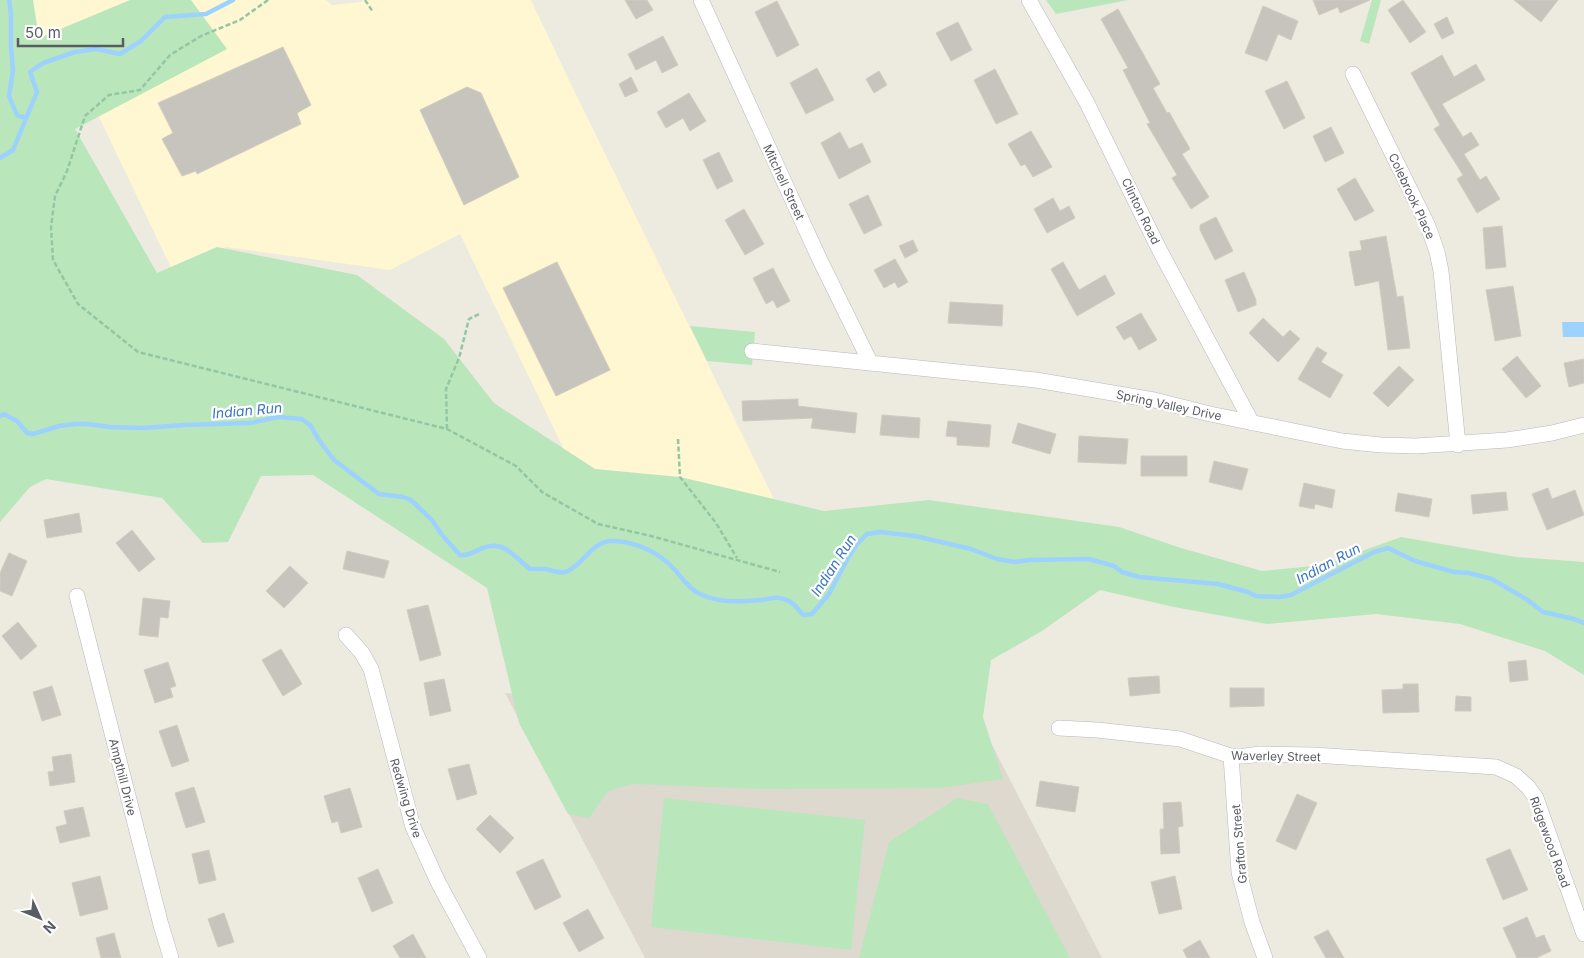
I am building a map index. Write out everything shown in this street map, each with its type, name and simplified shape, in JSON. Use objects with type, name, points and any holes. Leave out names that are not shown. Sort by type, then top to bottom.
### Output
[{"type":"street","name":"Mitchell Street","points":[[701,0],[819,258],[870,362]]},
{"type":"street","name":"Clinton Road","points":[[1028,0],[1086,103],[1159,249],[1252,423]]},
{"type":"street","name":"Colebrook Place","points":[[1353,74],[1428,226],[1437,252],[1441,271],[1458,444]]},
{"type":"street","name":"Spring Valley Drive","points":[[752,351],[1036,380],[1154,400],[1252,423],[1342,440],[1381,445],[1458,444],[1552,433],[1584,425]]},
{"type":"street","name":"Ampthill Drive","points":[[77,596],[171,958]]},
{"type":"street","name":"Redwing Drive","points":[[346,635],[362,653],[370,669],[413,827],[438,882],[479,958]]},
{"type":"street","name":"Waverley Street","points":[[1059,728],[1180,739],[1231,756],[1260,754],[1314,755],[1496,767]]},
{"type":"street","name":"Grafton Street","points":[[1231,756],[1239,872],[1252,922],[1265,958]]},
{"type":"street","name":"Ridgewood Road","points":[[1496,767],[1516,776],[1536,798],[1584,934]]},
{"type":"path","points":[[268,0],[240,20],[201,36],[170,55],[140,90],[109,95],[85,116],[67,171],[55,196],[51,227],[53,260],[78,304],[138,352],[447,429],[516,466],[542,492],[598,524],[651,536],[780,572]]},
{"type":"path","points":[[365,0],[374,12]]},
{"type":"path","points":[[447,429],[446,389],[459,358],[469,319],[481,313]]},
{"type":"path","points":[[678,439],[680,477],[716,524],[737,560]]},
{"type":"shaded area","points":[[20,0],[326,0],[332,5],[361,2],[363,0],[531,0],[787,526],[582,487],[460,234],[390,270],[226,247],[173,272],[59,33],[11,47]]},
{"type":"shaded area","points":[[505,693],[991,743],[1102,958],[645,958]]},
{"type":"green space","points":[[0,0],[33,0],[39,38],[130,0],[191,0],[227,49],[75,129],[157,273],[217,247],[357,275],[444,339],[494,403],[595,469],[680,477],[824,511],[929,500],[1119,527],[1181,548],[1262,571],[1323,565],[1401,537],[1516,557],[1584,562],[1584,675],[1545,651],[1460,624],[1376,614],[1267,624],[1174,607],[1100,590],[1042,631],[991,660],[983,717],[1003,779],[940,788],[762,789],[633,784],[608,791],[589,818],[568,814],[519,723],[487,588],[313,475],[261,476],[228,542],[203,543],[162,498],[46,479],[30,487],[0,522]]},
{"type":"green space","points":[[1046,0],[1128,0],[1056,14]]},
{"type":"green space","points":[[1372,0],[1381,0],[1369,44],[1360,41]]},
{"type":"green space","points":[[690,326],[755,332],[752,365],[707,361]]},
{"type":"green space","points":[[664,798],[865,820],[851,950],[651,927]]},
{"type":"green space","points":[[957,798],[988,804],[1070,958],[859,958],[889,842]]},
{"type":"water","points":[[1562,322],[1584,322],[1584,337],[1563,337]]},
{"type":"building","points":[[625,0],[647,0],[653,10],[636,19]]},
{"type":"building","points":[[1313,0],[1370,0],[1340,13],[1338,7],[1319,15]]},
{"type":"building","points":[[1403,0],[1426,32],[1410,43],[1388,10]]},
{"type":"building","points":[[1514,0],[1558,0],[1541,22]]},
{"type":"building","points":[[777,1],[799,45],[777,57],[755,12]]},
{"type":"building","points":[[1263,6],[1298,21],[1291,40],[1278,34],[1267,61],[1245,53]]},
{"type":"building","points":[[1118,9],[1160,84],[1153,88],[1190,149],[1182,154],[1209,197],[1191,209],[1172,178],[1177,175],[1147,124],[1150,123],[1123,70],[1128,68],[1101,19]]},
{"type":"building","points":[[1447,17],[1454,33],[1442,39],[1434,24]]},
{"type":"building","points":[[958,22],[972,50],[951,61],[936,33]]},
{"type":"building","points":[[663,36],[678,65],[662,73],[656,60],[636,70],[628,54]]},
{"type":"building","points":[[283,47],[311,105],[297,113],[301,124],[197,174],[196,171],[182,176],[162,139],[173,133],[158,103]]},
{"type":"building","points":[[1442,55],[1454,77],[1476,64],[1485,80],[1442,104],[1463,137],[1471,132],[1479,145],[1464,154],[1480,180],[1486,176],[1500,199],[1477,213],[1457,179],[1463,175],[1434,129],[1440,125],[1411,73]]},
{"type":"building","points":[[817,68],[834,100],[806,114],[790,83]]},
{"type":"building","points":[[995,69],[1018,114],[996,124],[974,80]]},
{"type":"building","points":[[879,71],[887,85],[874,93],[866,79]]},
{"type":"building","points":[[631,77],[638,91],[625,97],[619,84]]},
{"type":"building","points":[[1287,81],[1305,118],[1284,129],[1265,91]]},
{"type":"building","points":[[467,87],[481,93],[519,177],[464,205],[420,110]]},
{"type":"building","points":[[689,93],[706,121],[690,131],[683,118],[666,128],[657,112]]},
{"type":"building","points":[[1331,127],[1344,153],[1325,162],[1313,136]]},
{"type":"building","points":[[1031,131],[1052,167],[1033,177],[1025,164],[1021,166],[1008,144]]},
{"type":"building","points":[[840,132],[849,149],[862,143],[871,162],[839,179],[821,143]]},
{"type":"building","points":[[719,152],[733,181],[717,189],[703,160]]},
{"type":"building","points":[[1355,178],[1374,211],[1355,221],[1337,189]]},
{"type":"building","points":[[868,195],[882,225],[864,234],[849,204]]},
{"type":"building","points":[[1053,198],[1060,211],[1069,206],[1075,218],[1047,233],[1034,209]]},
{"type":"building","points":[[744,209],[764,244],[745,255],[725,220]]},
{"type":"building","points":[[1216,217],[1233,251],[1215,260],[1200,230],[1200,225]]},
{"type":"building","points":[[1502,226],[1506,267],[1486,269],[1483,228]]},
{"type":"building","points":[[1386,236],[1397,297],[1403,296],[1410,348],[1388,350],[1379,281],[1355,286],[1349,252],[1362,250],[1360,241]]},
{"type":"building","points":[[913,240],[918,251],[905,258],[899,246]]},
{"type":"building","points":[[895,259],[908,282],[898,288],[895,282],[884,288],[874,270]]},
{"type":"building","points":[[557,262],[610,370],[556,396],[503,288]]},
{"type":"building","points":[[1063,262],[1079,290],[1105,275],[1115,294],[1077,316],[1051,269]]},
{"type":"building","points":[[773,268],[790,301],[777,308],[773,300],[766,304],[753,278]]},
{"type":"building","points":[[1244,272],[1256,300],[1256,305],[1238,312],[1225,280]]},
{"type":"building","points":[[1513,286],[1521,336],[1495,341],[1486,290]]},
{"type":"building","points":[[950,302],[1003,305],[1002,326],[948,323]]},
{"type":"building","points":[[1141,313],[1157,340],[1139,350],[1131,336],[1124,340],[1116,327]]},
{"type":"building","points":[[1263,318],[1283,337],[1290,330],[1300,339],[1278,362],[1249,333]]},
{"type":"building","points":[[1317,347],[1327,353],[1321,362],[1343,375],[1330,398],[1298,379]]},
{"type":"building","points":[[1517,356],[1541,386],[1526,398],[1502,369]]},
{"type":"building","points":[[1584,359],[1584,383],[1569,387],[1564,363]]},
{"type":"building","points":[[1399,366],[1414,380],[1388,407],[1373,393]]},
{"type":"building","points":[[798,399],[798,406],[857,413],[855,433],[811,428],[813,418],[743,421],[742,401]]},
{"type":"building","points":[[882,415],[920,418],[919,438],[880,435]]},
{"type":"building","points":[[948,421],[991,425],[989,447],[957,445],[957,437],[946,436]]},
{"type":"building","points":[[1018,423],[1056,434],[1050,454],[1012,443]]},
{"type":"building","points":[[1079,436],[1128,439],[1126,464],[1078,462]]},
{"type":"building","points":[[1141,456],[1187,456],[1187,476],[1141,476]]},
{"type":"building","points":[[1214,461],[1248,469],[1242,490],[1209,482]]},
{"type":"building","points":[[1304,483],[1335,490],[1332,508],[1315,504],[1314,509],[1299,506]]},
{"type":"building","points":[[1548,488],[1552,499],[1575,490],[1584,515],[1547,530],[1532,494]]},
{"type":"building","points":[[1506,492],[1508,510],[1473,514],[1471,495]]},
{"type":"building","points":[[1398,493],[1432,499],[1429,517],[1395,511]]},
{"type":"building","points":[[79,513],[82,532],[47,538],[44,520]]},
{"type":"building","points":[[132,530],[155,559],[139,572],[116,543]]},
{"type":"building","points":[[347,551],[389,561],[384,578],[343,569]]},
{"type":"building","points":[[9,553],[27,561],[12,596],[0,591],[0,573]]},
{"type":"building","points":[[290,566],[308,583],[284,608],[266,591]]},
{"type":"building","points":[[143,598],[170,601],[168,618],[160,617],[158,637],[139,635]]},
{"type":"building","points":[[428,605],[441,655],[420,661],[407,610]]},
{"type":"building","points":[[18,622],[37,646],[21,660],[2,636]]},
{"type":"building","points":[[281,649],[302,684],[283,696],[262,660]]},
{"type":"building","points":[[1526,660],[1528,680],[1510,682],[1508,662]]},
{"type":"building","points":[[168,662],[176,686],[170,688],[173,697],[155,703],[144,670]]},
{"type":"building","points":[[1159,676],[1160,693],[1130,696],[1128,678]]},
{"type":"building","points":[[444,679],[451,711],[430,716],[424,683]]},
{"type":"building","points":[[1403,684],[1418,684],[1419,712],[1383,713],[1382,690],[1403,689]]},
{"type":"building","points":[[52,686],[61,715],[42,721],[33,692]]},
{"type":"building","points":[[1230,688],[1264,688],[1264,706],[1230,707]]},
{"type":"building","points":[[1456,696],[1471,697],[1471,711],[1455,711]]},
{"type":"building","points":[[177,725],[189,761],[172,767],[159,731]]},
{"type":"building","points":[[71,754],[75,782],[50,786],[48,772],[54,771],[52,757]]},
{"type":"building","points":[[469,764],[477,794],[457,800],[448,769]]},
{"type":"building","points":[[1040,781],[1079,787],[1075,812],[1036,806]]},
{"type":"building","points":[[194,787],[205,822],[186,828],[175,793]]},
{"type":"building","points":[[350,788],[362,827],[341,833],[338,821],[332,823],[324,796]]},
{"type":"building","points":[[1297,794],[1317,803],[1296,850],[1276,841]]},
{"type":"building","points":[[1181,802],[1183,826],[1178,827],[1180,853],[1161,854],[1160,829],[1164,829],[1163,803]]},
{"type":"building","points":[[83,807],[90,836],[60,843],[56,827],[67,824],[64,811]]},
{"type":"building","points":[[490,815],[514,838],[500,853],[476,829]]},
{"type":"building","points":[[1510,849],[1528,890],[1503,900],[1486,859]]},
{"type":"building","points":[[209,850],[216,880],[199,884],[192,854]]},
{"type":"building","points":[[543,859],[561,897],[535,910],[516,872]]},
{"type":"building","points":[[378,869],[393,903],[372,912],[358,878]]},
{"type":"building","points":[[100,876],[108,909],[80,916],[72,883]]},
{"type":"building","points":[[1175,876],[1182,909],[1159,914],[1151,882]]},
{"type":"building","points":[[588,909],[604,938],[579,952],[563,923]]},
{"type":"building","points":[[224,913],[234,942],[218,947],[208,919]]},
{"type":"building","points":[[1527,917],[1536,938],[1544,935],[1551,951],[1536,958],[1517,958],[1503,928]]},
{"type":"building","points":[[1328,930],[1344,958],[1326,958],[1314,937]]},
{"type":"building","points":[[114,933],[121,958],[101,958],[96,938]]},
{"type":"building","points":[[413,934],[426,958],[400,958],[393,946]]},
{"type":"building","points":[[1200,940],[1210,958],[1187,958],[1183,950]]},
{"type":"waterway","points":[[9,0],[13,70],[9,96],[17,115],[26,118]]},
{"type":"waterway","points":[[0,158],[13,150],[37,92],[30,72],[43,63],[75,52],[96,49],[120,54],[141,41],[165,17],[206,14],[233,0]]},
{"type":"waterway","name":"Indian Run","points":[[0,416],[4,414],[17,421],[27,433],[33,434],[59,426],[76,424],[144,428],[250,423],[278,417],[302,419],[310,425],[334,460],[379,494],[411,500],[432,520],[442,535],[460,555],[469,554],[490,546],[497,546],[509,551],[530,569],[545,569],[562,573],[574,567],[600,544],[614,541],[623,542],[639,546],[662,558],[686,584],[707,597],[737,601],[783,599],[793,604],[803,615],[812,614],[829,594],[857,544],[867,534],[880,532],[915,536],[971,549],[997,559],[1015,562],[1089,559],[1114,566],[1122,572],[1139,577],[1218,584],[1256,596],[1279,597],[1291,595],[1374,552],[1388,548],[1415,561],[1454,572],[1469,573],[1492,579],[1526,599],[1543,612],[1584,623]]}]
